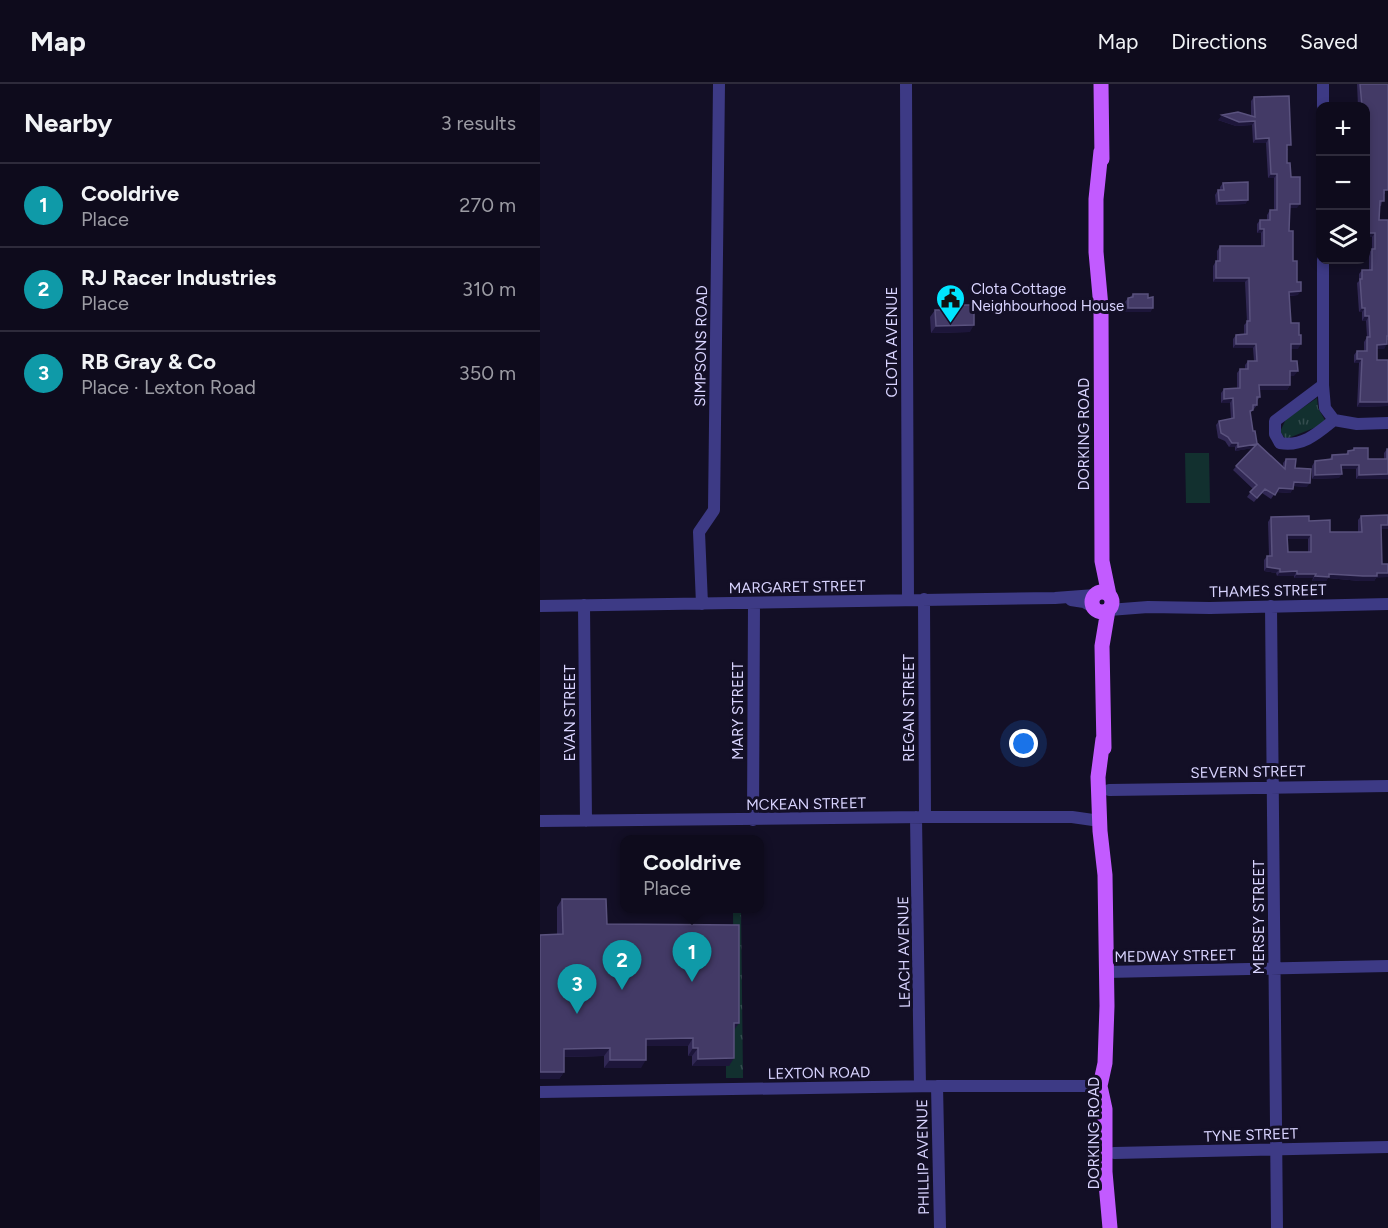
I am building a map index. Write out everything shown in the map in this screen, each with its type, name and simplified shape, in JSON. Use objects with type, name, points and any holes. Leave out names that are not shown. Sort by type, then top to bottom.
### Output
[{"type":"main road","name":"DORKING ROAD","points":[[1101,84],[1101,151],[1096,199],[1101,238],[1103,739],[1109,790],[1109,836],[1105,875]]},
{"type":"main road","name":"DORKING ROAD","points":[[1103,739],[1098,777],[1099,817],[1105,875],[1107,1006],[1105,1063],[1100,1086],[1105,1109],[1105,1172],[1110,1226]]},
{"type":"main road","name":"DORKING ROAD","points":[[1107,1006],[1113,1057],[1109,1087],[1114,1107],[1110,1226]]},
{"type":"street","name":"SIMPSONS ROAD","points":[[702,604],[699,532],[714,510],[719,84]]},
{"type":"street","name":"CLOTA AVENUE","points":[[906,84],[908,599]]},
{"type":"street","points":[[1323,84],[1323,102]]},
{"type":"street","points":[[1323,264],[1325,408],[1334,420],[1358,424],[1388,423]]},
{"type":"street","points":[[1323,385],[1275,421],[1275,434],[1280,443],[1293,445],[1313,437],[1334,420]]},
{"type":"street","name":"MARGARET STREET","points":[[540,606],[908,599],[1055,598],[1102,602]]},
{"type":"street","name":"REGAN STREET","points":[[920,817],[924,599]]},
{"type":"street","name":"THAMES STREET","points":[[1102,602],[1148,607],[1200,608],[1388,604]]},
{"type":"street","name":"MARY STREET","points":[[753,820],[754,603]]},
{"type":"street","name":"EVAN STREET","points":[[584,606],[586,821]]},
{"type":"street","name":"MERSEY STREET","points":[[1271,606],[1277,1228]]},
{"type":"street","name":"SEVERN STREET","points":[[1109,790],[1388,786]]},
{"type":"street","name":"LEACH AVENUE","points":[[920,817],[920,1086]]},
{"type":"street","name":"MCKEAN STREET","points":[[540,821],[1099,817]]},
{"type":"street","name":"MEDWAY STREET","points":[[1106,972],[1388,966]]},
{"type":"street","name":"LEXTON ROAD","points":[[540,1092],[920,1086],[1100,1086]]},
{"type":"street","name":"PHILLIP AVENUE","points":[[937,1086],[940,1228]]},
{"type":"street","name":"TYNE STREET","points":[[1114,1154],[1388,1147]]},
{"type":"green space","points":[[1317,398],[1318,408],[1326,422],[1286,439],[1280,432],[1286,419]]},
{"type":"green space","points":[[1185,453],[1209,453],[1210,503],[1186,503]]},
{"type":"green space","points":[[733,913],[741,913],[743,1078],[726,1078],[726,1066],[729,1066],[734,1030]]},
{"type":"building","points":[[1360,84],[1388,84],[1388,190],[1384,190],[1384,201],[1380,201],[1379,220],[1388,220],[1388,336],[1387,344],[1377,345],[1377,360],[1388,360],[1388,402],[1360,402],[1362,359],[1357,359],[1357,351],[1367,351],[1367,337],[1370,337],[1369,316],[1365,316],[1365,308],[1362,308],[1360,279],[1362,279],[1362,270],[1372,270],[1372,249],[1375,249],[1375,233],[1370,233],[1370,102],[1362,102]]},
{"type":"building","points":[[1289,96],[1291,145],[1287,145],[1287,163],[1290,163],[1291,177],[1300,177],[1300,204],[1290,204],[1289,231],[1293,231],[1293,261],[1297,261],[1297,282],[1301,282],[1301,291],[1289,292],[1291,323],[1299,323],[1299,335],[1301,335],[1301,344],[1291,344],[1291,361],[1297,361],[1298,371],[1290,371],[1290,385],[1259,385],[1260,397],[1257,397],[1257,405],[1253,405],[1253,410],[1250,411],[1257,443],[1285,469],[1286,459],[1296,459],[1295,468],[1311,469],[1310,483],[1294,482],[1293,489],[1279,488],[1275,495],[1265,489],[1257,498],[1250,492],[1257,485],[1236,466],[1257,444],[1238,447],[1238,443],[1232,443],[1221,433],[1219,421],[1234,418],[1233,398],[1224,399],[1224,389],[1240,388],[1240,369],[1248,369],[1248,361],[1257,361],[1256,344],[1236,344],[1236,335],[1247,334],[1247,321],[1250,321],[1249,278],[1216,278],[1216,261],[1220,261],[1220,246],[1264,246],[1264,229],[1260,229],[1260,220],[1270,220],[1270,210],[1277,210],[1277,174],[1271,174],[1269,138],[1256,139],[1255,121],[1239,122],[1222,115],[1238,112],[1255,117],[1254,97]]},
{"type":"building","points":[[1248,182],[1248,200],[1219,201],[1218,190],[1224,190],[1223,183]]},
{"type":"building","points":[[1133,294],[1148,294],[1148,298],[1153,297],[1153,308],[1128,308],[1128,298],[1133,297]]},
{"type":"building","points":[[956,305],[974,305],[974,325],[936,326],[935,310],[956,310]]},
{"type":"building","points":[[1354,448],[1368,448],[1368,459],[1387,459],[1388,449],[1388,474],[1359,475],[1359,465],[1341,465],[1342,474],[1315,475],[1315,461],[1332,459],[1332,455],[1348,454],[1348,451]]},
{"type":"building","points":[[1388,515],[1388,525],[1381,525],[1382,564],[1388,564],[1388,573],[1377,573],[1377,576],[1329,574],[1329,577],[1297,574],[1297,571],[1280,572],[1280,569],[1267,567],[1267,556],[1272,556],[1271,517],[1309,516],[1309,521],[1330,520],[1330,532],[1362,532],[1361,516]],"holes":[[[1287,535],[1311,535],[1311,552],[1288,552]]]},
{"type":"building","points":[[562,899],[606,899],[607,924],[739,925],[739,1023],[734,1023],[734,1058],[698,1059],[698,1048],[693,1048],[693,1038],[646,1039],[646,1060],[610,1060],[610,1048],[564,1049],[564,1072],[540,1072],[540,935],[563,934]]},
{"type":"place","name":"Clota Cottage Neighbourhood House","points":[[950,324]]},
{"type":"place","name":"Cooldrive","points":[[692,982]]},
{"type":"place","name":"RJ Racer Industries","points":[[622,990]]},
{"type":"place","name":"RB Gray & Co","points":[[577,1014]]}]
